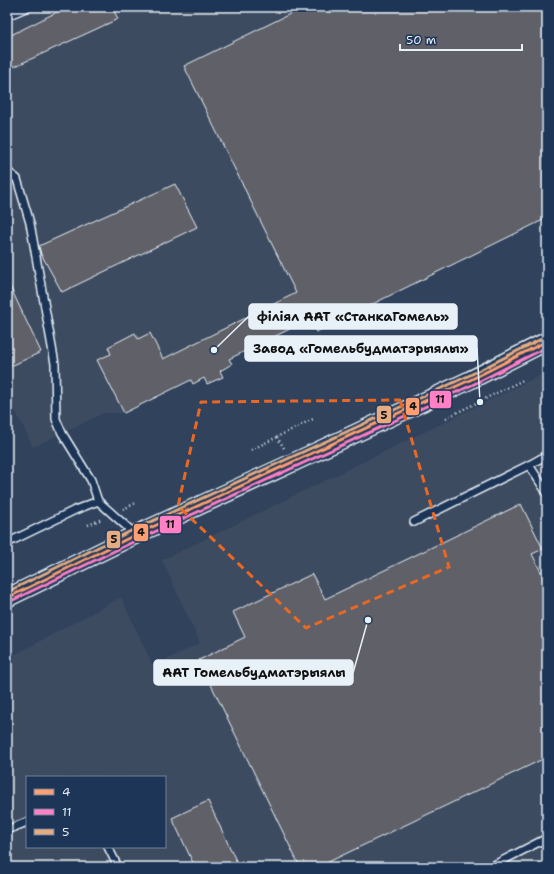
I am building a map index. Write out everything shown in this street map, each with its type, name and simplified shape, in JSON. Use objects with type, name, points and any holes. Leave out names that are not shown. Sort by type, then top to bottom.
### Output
[{"type":"street","points":[[7,598],[135,535],[470,380],[547,342]]},
{"type":"lane","points":[[7,16],[28,7]]},
{"type":"lane","points":[[7,171],[17,179],[30,223],[55,364],[56,419],[62,433],[91,480],[98,501],[135,535]]},
{"type":"lane","points":[[414,522],[547,455]]},
{"type":"lane","points":[[529,465],[547,493]]},
{"type":"lane","points":[[7,543],[75,510],[98,501]]},
{"type":"lane","points":[[7,830],[26,822]]},
{"type":"lane","points":[[490,867],[547,838]]},
{"type":"lane","points":[[108,848],[118,867]]},
{"type":"path","points":[[446,418],[525,379]]},
{"type":"path","points":[[251,450],[315,418]]},
{"type":"highlighted area","points":[[400,400],[449,567],[306,628],[178,506],[201,402]]},
{"type":"shaded area","points":[[7,7],[547,7],[316,332],[309,319],[230,359],[232,364],[220,371],[223,377],[207,384],[204,378],[193,384],[190,380],[124,413],[104,413],[33,447],[7,394]]},
{"type":"shaded area","points":[[547,372],[547,867],[7,867],[7,659],[121,597],[153,666],[200,643],[162,560]]},
{"type":"building","points":[[67,7],[112,7],[118,19],[7,70],[7,37]]},
{"type":"building","points":[[304,7],[547,7],[547,218],[316,332],[310,319],[229,359],[232,364],[220,371],[223,377],[207,384],[204,378],[193,384],[191,380],[124,413],[97,360],[111,354],[108,347],[135,333],[138,339],[150,333],[163,359],[296,293],[184,66]]},
{"type":"building","points":[[175,184],[197,227],[62,292],[41,254],[39,246]]},
{"type":"building","points":[[7,280],[41,352],[7,368]]},
{"type":"building","points":[[521,504],[543,549],[532,554],[547,584],[547,757],[318,867],[300,867],[199,660],[245,637],[233,612],[312,574],[325,599]]},
{"type":"building","points":[[208,801],[239,867],[195,867],[172,818]]},
{"type":"transit line","name":"5","points":[[7,592],[133,530],[468,376],[545,337]]},
{"type":"transit line","name":"4","points":[[7,598],[135,535],[470,380],[547,341]]},
{"type":"transit line","name":"11","points":[[9,602],[137,540],[472,385],[547,347]]},
{"type":"place","name":"філіял ААТ «СтанкаГомель»","points":[[214,350]]},
{"type":"place","name":"Завод «Гомельбудматэрыялы»","points":[[480,402]]},
{"type":"place","name":"ААТ Гомельбудматэрыялы","points":[[368,620]]}]
